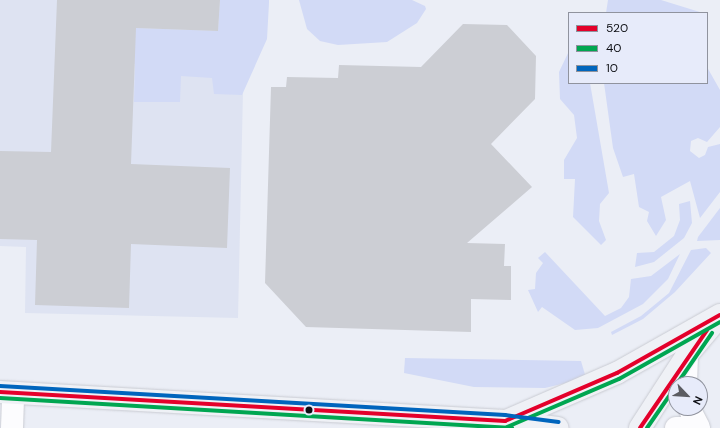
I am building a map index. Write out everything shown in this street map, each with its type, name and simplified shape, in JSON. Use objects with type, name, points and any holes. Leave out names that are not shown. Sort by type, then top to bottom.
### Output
[{"type":"main road","points":[[640,428],[688,355],[720,315]]},
{"type":"main road","points":[[505,421],[617,373],[720,315]]},
{"type":"main road","points":[[7,393],[430,424],[453,428]]},
{"type":"main road","points":[[430,424],[505,421],[558,428]]},
{"type":"street","points":[[687,376],[688,355]]},
{"type":"street","points":[[7,393],[12,428]]},
{"type":"street","points":[[693,416],[699,428]]},
{"type":"street","points":[[676,428],[687,428]]},
{"type":"shaded area","points":[[0,0],[245,0],[238,318],[25,313],[26,247],[0,246]]},
{"type":"shaded area","points":[[220,0],[269,0],[267,39],[242,95],[214,94],[212,78],[181,76],[180,102],[134,102],[135,64],[106,63],[108,27],[218,31]]},
{"type":"shaded area","points":[[299,0],[412,0],[425,6],[426,9],[417,23],[387,42],[338,45],[320,41],[307,29]]},
{"type":"shaded area","points":[[608,0],[661,0],[700,12],[606,12]]},
{"type":"shaded area","points":[[568,53],[568,84],[590,84],[609,193],[600,204],[599,221],[606,240],[601,245],[573,217],[575,179],[564,179],[564,160],[577,138],[574,115],[560,99],[559,72]]},
{"type":"shaded area","points":[[708,69],[720,90],[720,127],[707,142],[698,138],[691,141],[690,151],[699,158],[705,155],[708,147],[720,144],[720,192],[700,218],[690,181],[661,197],[666,220],[656,236],[647,221],[649,212],[639,207],[634,174],[623,177],[613,148],[604,84],[708,84]]},
{"type":"shaded area","points":[[690,201],[692,223],[684,238],[654,262],[635,267],[637,253],[654,252],[674,236],[680,220],[679,204]]},
{"type":"shaded area","points":[[720,208],[720,240],[697,241],[698,237]]},
{"type":"shaded area","points":[[706,248],[711,253],[675,292],[643,319],[612,335],[611,332],[641,316],[669,293],[691,250]]},
{"type":"shaded area","points":[[545,252],[605,316],[621,308],[629,297],[631,279],[651,276],[680,254],[668,279],[643,304],[598,328],[575,330],[542,307],[538,312],[528,290],[535,289],[536,273],[543,263],[538,258]]},
{"type":"shaded area","points":[[405,358],[581,361],[586,378],[545,388],[474,387],[404,373]]},
{"type":"building","points":[[57,0],[220,0],[218,31],[136,28],[131,164],[230,168],[227,248],[131,244],[129,308],[35,305],[37,240],[0,239],[0,151],[51,152]]},
{"type":"building","points":[[463,24],[507,25],[536,56],[535,99],[491,144],[532,187],[467,243],[505,244],[504,266],[511,266],[511,300],[471,299],[471,332],[306,327],[265,283],[271,87],[286,87],[287,77],[338,78],[339,65],[421,67]]},
{"type":"transit line","name":"520","points":[[0,392],[505,421],[617,373],[720,315]]},
{"type":"transit line","name":"40","points":[[507,427],[619,379],[720,322]]},
{"type":"transit line","name":"520","points":[[640,428],[707,330]]},
{"type":"transit line","name":"40","points":[[682,376],[712,333]]},
{"type":"transit line","name":"10","points":[[0,386],[505,415],[559,422]]},
{"type":"transit line","name":"40","points":[[0,398],[512,428]]},
{"type":"transit line","name":"40","points":[[647,428],[668,398]]}]
